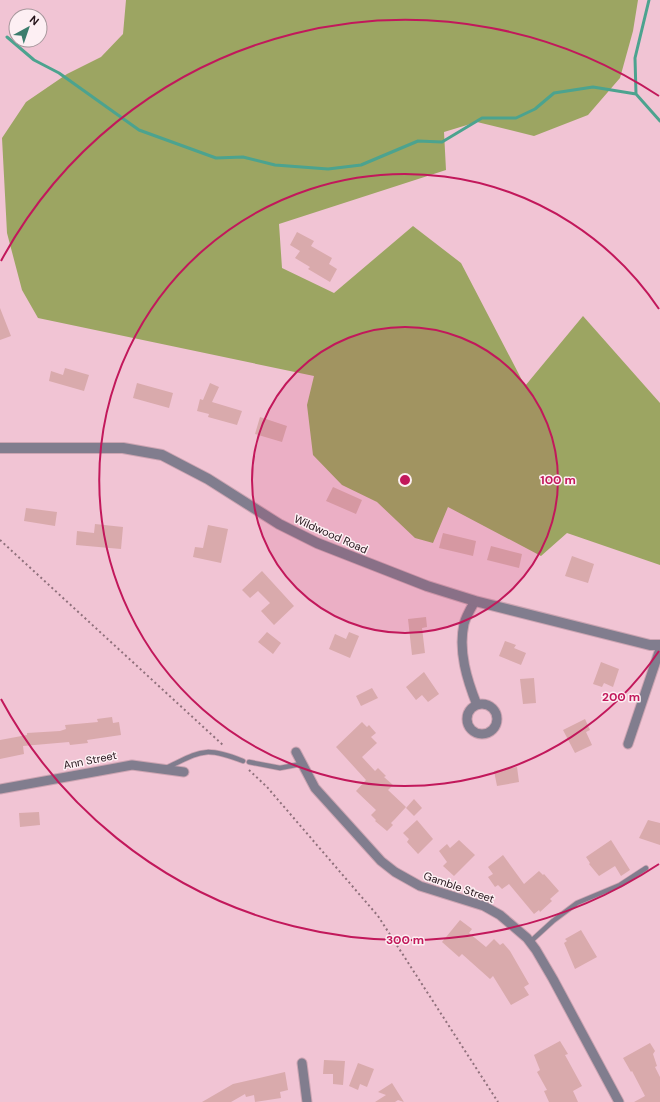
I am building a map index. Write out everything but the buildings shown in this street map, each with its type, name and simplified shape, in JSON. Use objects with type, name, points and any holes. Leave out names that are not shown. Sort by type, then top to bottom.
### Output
[{"type":"street","name":"Wildwood Road","points":[[0,448],[123,448],[162,455],[208,479],[279,524],[317,542],[427,586],[475,601],[650,645],[660,646]]},
{"type":"street","points":[[475,601],[464,623],[463,644],[466,677],[477,705]]},
{"type":"street","points":[[628,744],[660,649]]},
{"type":"street","name":"Gamble Street","points":[[296,752],[315,788],[380,861],[394,872],[420,886],[484,906],[515,927],[530,942],[553,979],[619,1102]]},
{"type":"street","name":"Ann Street","points":[[0,789],[132,765],[184,772]]},
{"type":"street","points":[[302,1063],[308,1102]]},
{"type":"lane","points":[[164,769],[204,751],[226,754],[243,761]]},
{"type":"lane","points":[[249,762],[280,768],[301,764]]},
{"type":"lane","points":[[530,942],[553,920],[577,903],[620,885],[646,868]]},
{"type":"path","points":[[0,540],[266,787],[378,916],[498,1102]]},
{"type":"green space","points":[[126,0],[638,0],[633,31],[620,78],[588,115],[534,136],[477,122],[444,132],[446,170],[279,224],[282,268],[334,293],[413,226],[461,263],[525,386],[583,316],[660,403],[660,565],[567,533],[541,556],[448,507],[433,543],[415,538],[377,502],[342,485],[313,455],[307,405],[314,376],[38,318],[22,290],[7,233],[2,138],[26,102],[67,74],[101,57],[123,34]]},
{"type":"waterway","points":[[636,94],[635,58],[649,0]]},
{"type":"waterway","points":[[7,37],[34,60],[59,73],[139,130],[216,158],[243,157],[275,165],[328,169],[361,165],[418,141],[442,142],[482,118],[516,118],[535,109],[554,93],[593,87],[636,94],[660,121]]}]
